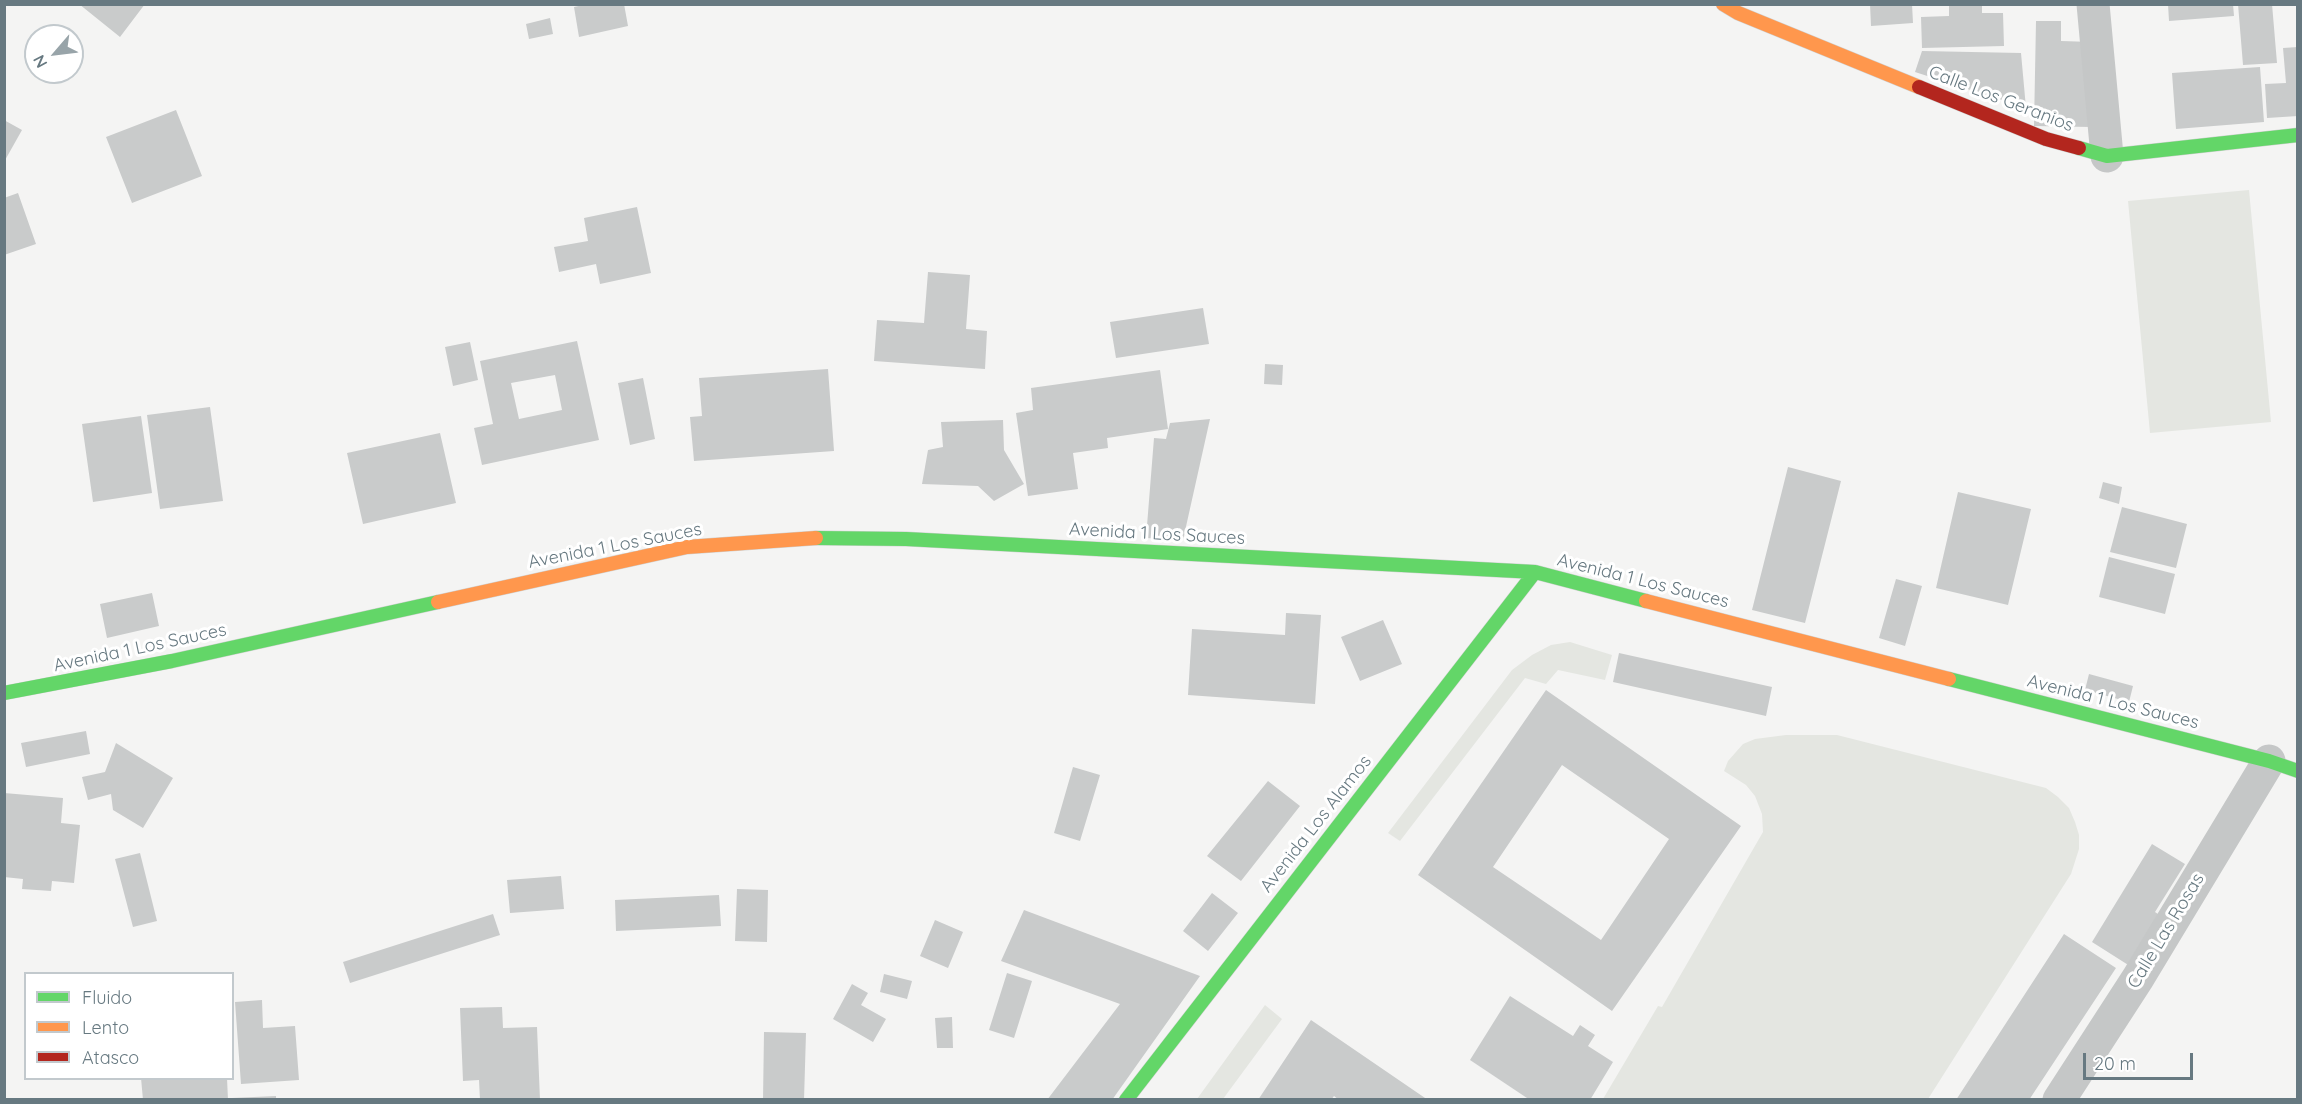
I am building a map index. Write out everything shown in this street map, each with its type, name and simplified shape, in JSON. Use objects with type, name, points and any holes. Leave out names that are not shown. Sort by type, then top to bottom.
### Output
[{"type":"street","name":"Calle Los Geranios","points":[[1723,4],[1738,13],[2046,139],[2107,156],[2298,135]]},
{"type":"street","points":[[2093,4],[2107,156]]},
{"type":"street","name":"Avenida 1 Los Sauces","points":[[4,693],[162,663],[687,547],[796,538],[906,539],[1535,572],[2283,766]]},
{"type":"street","name":"Avenida Los Alamos","points":[[1125,1100],[1535,572]]},
{"type":"street","name":"Calle Las Rosas","points":[[2059,1100],[2138,978],[2283,766]]},
{"type":"shaded area","points":[[2249,190],[2271,422],[2150,433],[2128,201]]},
{"type":"shaded area","points":[[1570,642],[1612,655],[1605,680],[1558,670],[1546,684],[1525,678],[1400,841],[1388,833],[1512,670],[1532,655],[1551,645]]},
{"type":"shaded area","points":[[1786,735],[1837,735],[2046,788],[2069,808],[2079,835],[2079,849],[2071,874],[1928,1099],[1603,1099],[1658,1006],[1662,1007],[1763,832],[1762,814],[1755,796],[1746,785],[1724,771],[1728,761],[1743,744],[1755,739]]},
{"type":"shaded area","points":[[1265,1005],[1282,1019],[1223,1099],[1197,1099]]},
{"type":"building","points":[[79,4],[145,4],[120,37]]},
{"type":"building","points":[[588,4],[624,4],[628,26],[579,37],[574,7]]},
{"type":"building","points":[[1870,4],[1912,4],[1913,23],[1871,26]]},
{"type":"building","points":[[1949,4],[1982,4],[1982,13],[2003,13],[2004,46],[1922,48],[1921,17],[1949,16]]},
{"type":"building","points":[[2168,4],[2233,4],[2234,16],[2169,21]]},
{"type":"building","points":[[2238,4],[2272,4],[2277,63],[2243,65]]},
{"type":"building","points":[[550,18],[553,34],[529,39],[526,24]]},
{"type":"building","points":[[2036,21],[2061,21],[2061,41],[2092,42],[2091,127],[2034,126]]},
{"type":"building","points":[[2298,47],[2298,116],[2267,118],[2265,84],[2286,83],[2283,48]]},
{"type":"building","points":[[1922,51],[2021,53],[2026,108],[1915,72]]},
{"type":"building","points":[[2260,67],[2264,122],[2176,129],[2172,73]]},
{"type":"building","points":[[176,110],[202,176],[132,203],[106,137]]},
{"type":"building","points":[[4,120],[22,130],[4,162]]},
{"type":"building","points":[[18,193],[36,244],[4,255],[4,198]]},
{"type":"building","points":[[637,207],[651,273],[600,284],[596,264],[559,272],[554,247],[588,241],[584,218]]},
{"type":"building","points":[[928,272],[970,275],[966,329],[987,331],[985,369],[874,361],[877,320],[924,323]]},
{"type":"building","points":[[1203,308],[1209,344],[1116,358],[1110,322]]},
{"type":"building","points":[[577,341],[599,440],[482,465],[474,428],[493,424],[480,361]],"holes":[[[555,375],[562,410],[519,419],[511,383]]]},
{"type":"building","points":[[470,342],[478,380],[453,386],[445,347]]},
{"type":"building","points":[[1265,364],[1283,365],[1282,385],[1264,384]]},
{"type":"building","points":[[828,369],[834,451],[694,461],[690,417],[702,416],[699,378]]},
{"type":"building","points":[[1160,370],[1168,429],[1107,438],[1108,448],[1073,453],[1078,489],[1028,496],[1016,413],[1033,410],[1031,388]]},
{"type":"building","points":[[643,378],[655,439],[630,445],[618,383]]},
{"type":"building","points":[[210,407],[223,501],[160,509],[147,415]]},
{"type":"building","points":[[141,416],[152,493],[93,502],[82,424]]},
{"type":"building","points":[[1210,419],[1183,540],[1146,538],[1154,438],[1166,439],[1170,423]]},
{"type":"building","points":[[1003,420],[1004,450],[1024,484],[994,501],[978,486],[922,484],[928,450],[943,447],[941,422]]},
{"type":"building","points":[[440,433],[456,503],[363,524],[347,453]]},
{"type":"building","points":[[1788,467],[1841,481],[1805,623],[1752,610]]},
{"type":"building","points":[[2103,482],[2122,487],[2119,504],[2099,498]]},
{"type":"building","points":[[1958,492],[2031,509],[2008,605],[1936,588]]},
{"type":"building","points":[[2122,507],[2187,524],[2176,568],[2110,552]]},
{"type":"building","points":[[2109,557],[2175,574],[2165,614],[2099,597]]},
{"type":"building","points":[[1896,579],[1922,586],[1905,646],[1879,638]]},
{"type":"building","points":[[152,593],[159,626],[107,638],[100,604]]},
{"type":"building","points":[[1286,613],[1321,615],[1315,704],[1188,695],[1192,629],[1285,635]]},
{"type":"building","points":[[1383,620],[1402,664],[1360,681],[1341,637]]},
{"type":"building","points":[[1619,653],[1772,687],[1766,716],[1613,682]]},
{"type":"building","points":[[2089,674],[2133,686],[2129,702],[2085,690]]},
{"type":"building","points":[[1546,690],[1741,826],[1612,1011],[1418,875]],"holes":[[[1562,765],[1669,839],[1601,940],[1493,867]]]},
{"type":"building","points":[[86,731],[90,754],[26,767],[21,743]]},
{"type":"building","points":[[116,743],[173,778],[143,828],[113,810],[111,794],[88,800],[82,777],[105,772]]},
{"type":"building","points":[[1073,767],[1100,775],[1080,841],[1054,833]]},
{"type":"building","points":[[1268,781],[1300,806],[1241,881],[1207,856]]},
{"type":"building","points":[[4,793],[63,798],[61,823],[80,825],[74,883],[52,881],[51,891],[22,889],[23,879],[4,877]]},
{"type":"building","points":[[2152,844],[2185,864],[2155,912],[2164,918],[2133,968],[2092,942]]},
{"type":"building","points":[[140,853],[157,921],[133,927],[115,859]]},
{"type":"building","points":[[561,876],[564,909],[510,913],[507,880]]},
{"type":"building","points":[[737,889],[768,890],[767,942],[735,941]]},
{"type":"building","points":[[1212,893],[1238,913],[1208,951],[1183,931]]},
{"type":"building","points":[[719,895],[721,926],[616,931],[615,900]]},
{"type":"building","points":[[1024,910],[1200,976],[1112,1100],[1047,1100],[1120,1004],[1001,961]]},
{"type":"building","points":[[493,914],[500,935],[350,983],[343,962]]},
{"type":"building","points":[[935,920],[963,932],[948,968],[920,956]]},
{"type":"building","points":[[2064,934],[2116,968],[2029,1100],[1956,1100]]},
{"type":"building","points":[[1007,973],[1032,981],[1014,1038],[989,1030]]},
{"type":"building","points":[[884,974],[912,981],[907,999],[880,992]]},
{"type":"building","points":[[852,984],[868,993],[861,1005],[886,1019],[873,1042],[833,1019]]},
{"type":"building","points":[[1510,996],[1573,1036],[1580,1025],[1595,1035],[1588,1046],[1613,1062],[1590,1100],[1530,1100],[1470,1060]]},
{"type":"building","points":[[262,1000],[263,1028],[295,1026],[299,1080],[241,1084],[235,1002]]},
{"type":"building","points":[[502,1007],[503,1028],[537,1027],[540,1100],[480,1100],[479,1080],[463,1081],[460,1008]]},
{"type":"building","points":[[952,1017],[953,1048],[937,1048],[935,1018]]},
{"type":"building","points":[[1311,1020],[1428,1100],[1339,1100],[1334,1096],[1331,1100],[1258,1100]]},
{"type":"building","points":[[764,1032],[806,1033],[804,1100],[763,1100]]},
{"type":"building","points":[[141,1080],[227,1080],[228,1100],[143,1100]]},
{"type":"building","points":[[276,1096],[276,1100],[232,1100],[232,1098]]},
{"type":"traffic: fast","points":[[2079,148],[2107,156],[2298,135]]},
{"type":"traffic: fast","points":[[816,538],[906,539],[1535,572],[1646,601]]},
{"type":"traffic: fast","points":[[1126,1100],[1535,572]]},
{"type":"traffic: fast","points":[[4,693],[172,661],[438,602]]},
{"type":"traffic: fast","points":[[1949,679],[2269,761],[2298,771]]},
{"type":"traffic: slow","points":[[1723,4],[1738,13],[1919,87]]},
{"type":"traffic: slow","points":[[438,602],[687,547],[816,538]]},
{"type":"traffic: slow","points":[[1646,601],[1949,679]]},
{"type":"traffic: jam","points":[[1919,87],[2046,139],[2079,148]]}]
